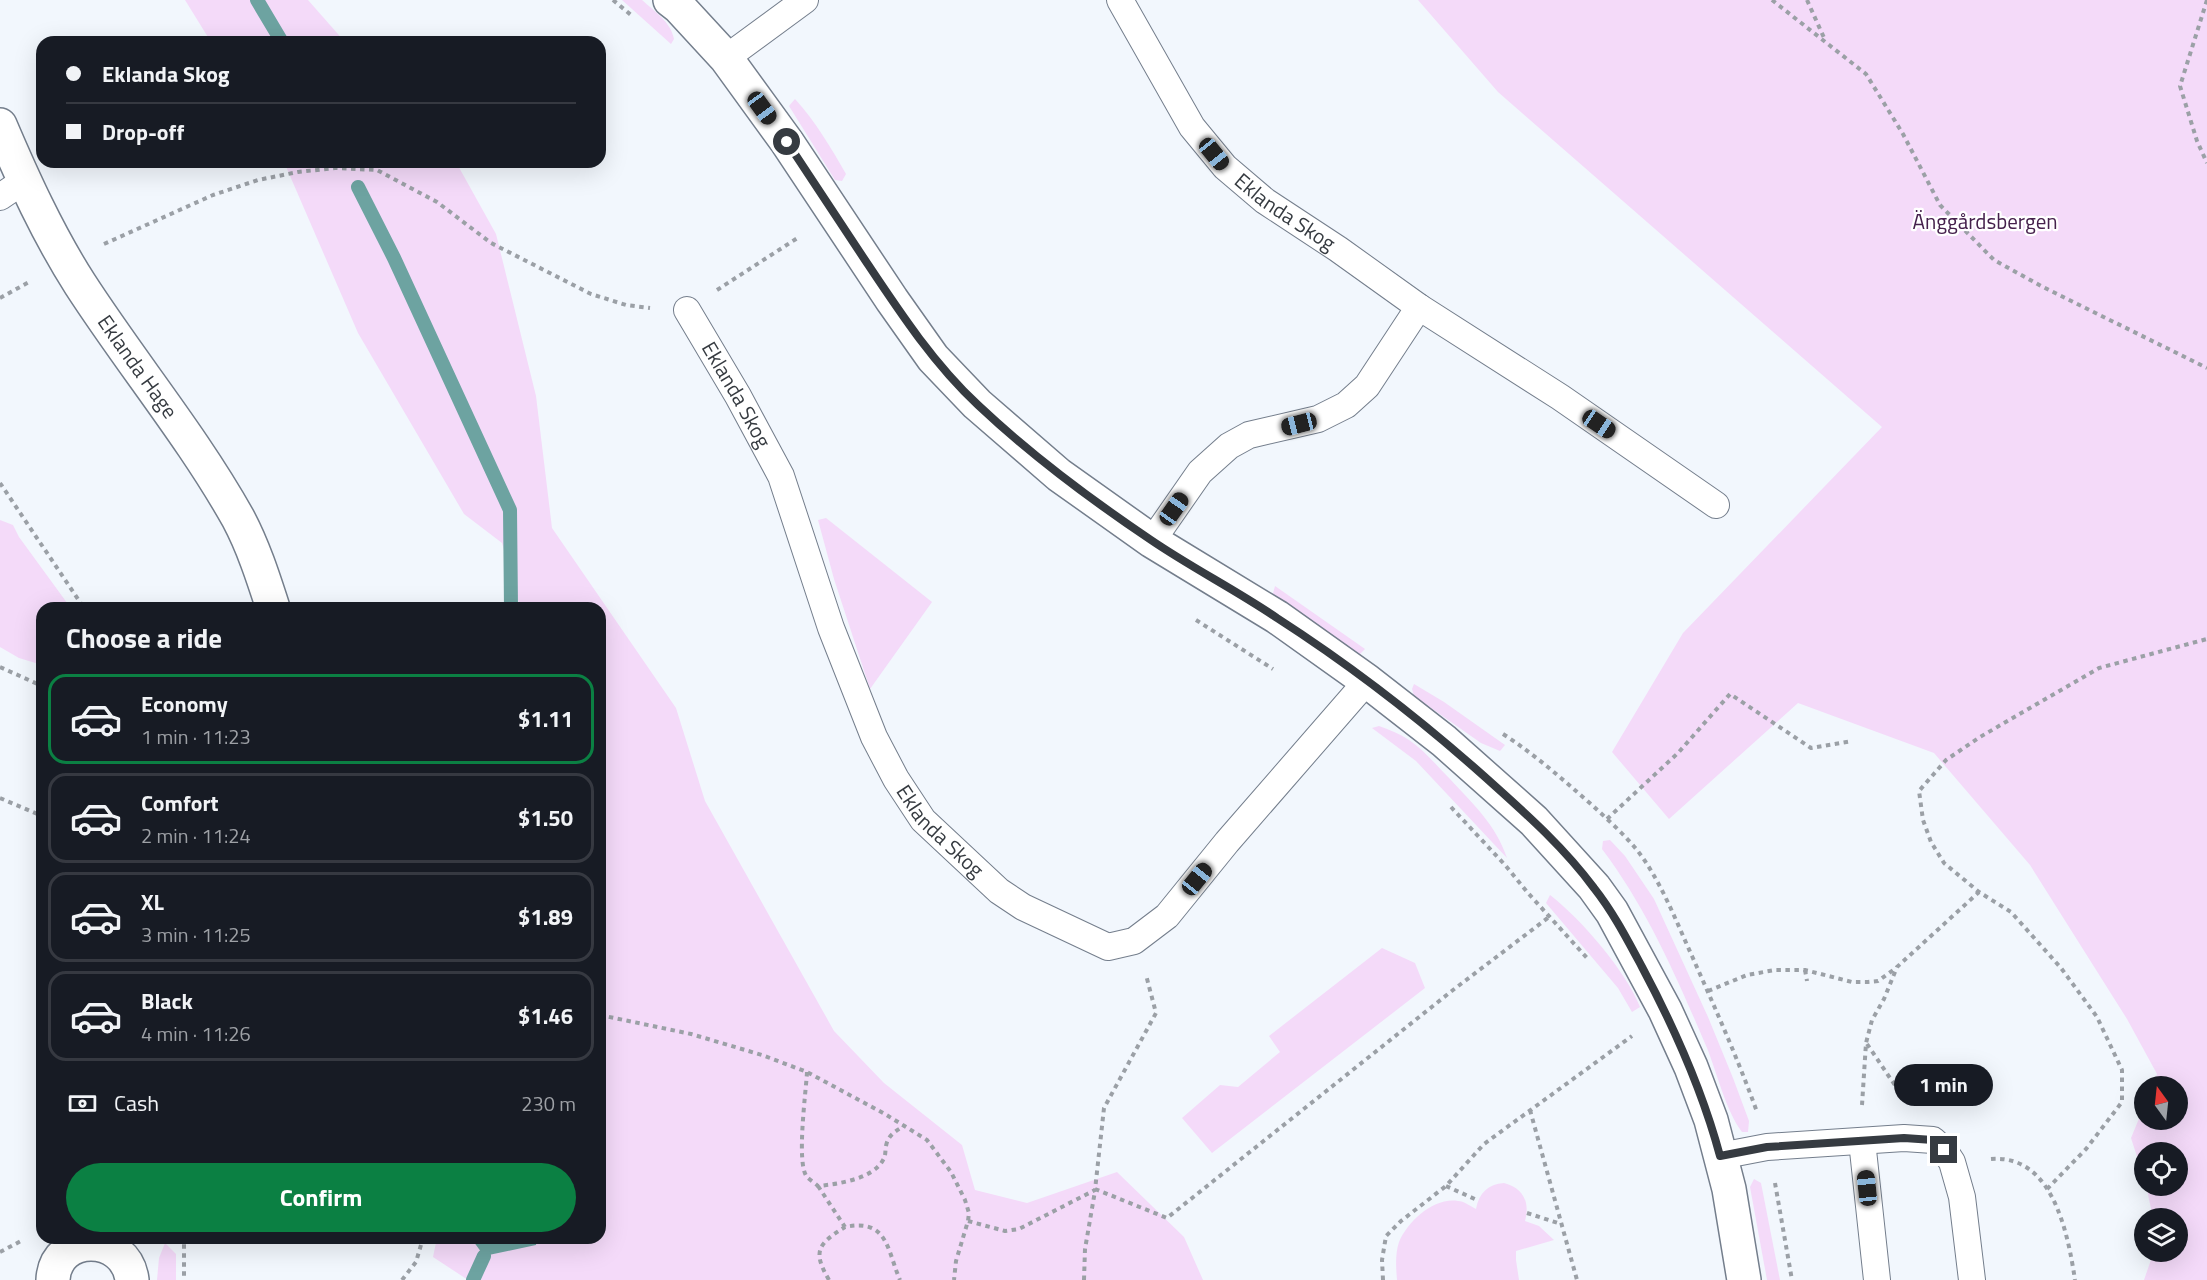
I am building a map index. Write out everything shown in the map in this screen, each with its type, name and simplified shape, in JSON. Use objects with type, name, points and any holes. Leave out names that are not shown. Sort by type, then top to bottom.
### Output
[{"type":"street","points":[[670,0],[726,58],[787,142],[891,300],[933,358],[977,404],[1059,475],[1152,541],[1277,617],[1367,681],[1444,741],[1534,821],[1594,887],[1612,912],[1665,1010],[1695,1077],[1711,1120],[1729,1189],[1744,1280]]},
{"type":"street","name":"Eklanda Hage","points":[[0,125],[12,188],[53,240],[79,283],[201,458],[239,520],[261,571],[271,602]]},
{"type":"street","points":[[53,1280],[57,1263],[65,1254],[75,1247],[87,1244]]},
{"type":"street","points":[[115,1244],[128,1265],[132,1280]]},
{"type":"lane","points":[[726,58],[805,0]]},
{"type":"lane","name":"Eklanda Skog","points":[[1120,0],[1192,127],[1225,167],[1265,201],[1338,249],[1419,307],[1560,397],[1716,505]]},
{"type":"lane","points":[[1152,541],[1200,472],[1229,446],[1249,435],[1318,419],[1346,405],[1366,386],[1419,307]]},
{"type":"lane","name":"Eklanda Skog","points":[[687,310],[738,396],[781,476],[831,628],[874,737],[896,780],[923,820],[999,891],[1023,907],[1108,947],[1134,941],[1167,916],[1227,842],[1367,681]]},
{"type":"lane","points":[[1720,1156],[1767,1147],[1904,1138],[1933,1140],[1952,1162],[1962,1197],[1972,1280]]},
{"type":"lane","points":[[1862,1141],[1877,1280]]},
{"type":"path","points":[[1772,0],[1866,74],[1903,134],[1940,205],[1994,260],[2207,368]]},
{"type":"path","points":[[1807,0],[1825,41]]},
{"type":"path","points":[[2207,0],[2180,86],[2197,141],[2207,163]]},
{"type":"path","points":[[0,298],[67,261],[213,195],[258,180],[335,168],[377,170],[437,202],[491,243],[591,294],[626,304],[660,310],[687,310],[802,235]]},
{"type":"path","points":[[0,483],[80,602]]},
{"type":"path","points":[[2047,1189],[2086,1149],[2122,1102],[2122,1070],[2097,1017],[2061,968],[2011,912],[1979,892],[1944,863],[1931,842],[1923,820],[1919,790],[1946,760],[1980,737],[2099,668],[2207,639]]},
{"type":"path","points":[[0,667],[36,683]]},
{"type":"path","points":[[1500,732],[1537,757],[1607,819],[1678,753],[1730,694],[1811,747],[1852,741]]},
{"type":"path","points":[[0,798],[36,813]]},
{"type":"path","points":[[1708,991],[1747,975],[1775,970],[1805,970],[1852,982],[1878,981],[1897,967],[1979,892]]},
{"type":"path","points":[[968,1221],[1005,1231],[1019,1229],[1095,1190],[1167,1218],[1453,990],[1549,917]]},
{"type":"path","points":[[1084,1280],[1085,1250],[1095,1190],[1104,1108],[1156,1013],[1134,941]]},
{"type":"path","points":[[1862,1141],[1862,1095],[1866,1044],[1872,1020],[1884,999],[1897,967]]},
{"type":"path","points":[[1805,970],[1807,981]]},
{"type":"path","points":[[1383,1280],[1382,1260],[1386,1236],[1401,1221],[1446,1186],[1484,1144],[1665,1010]]},
{"type":"path","points":[[606,1016],[691,1034],[762,1055],[807,1072],[841,1089],[927,1140],[951,1172],[966,1200],[968,1221],[956,1261],[954,1280]]},
{"type":"path","points":[[1866,1044],[1933,1140]]},
{"type":"path","points":[[807,1072],[802,1166],[806,1177],[818,1186],[845,1227]]},
{"type":"path","points":[[1530,1110],[1577,1280]]},
{"type":"path","points":[[818,1186],[853,1179],[871,1172],[885,1158],[886,1143],[890,1135],[904,1126]]},
{"type":"path","points":[[1952,1162],[1998,1158],[2012,1160],[2029,1169],[2047,1189],[2062,1221],[2075,1280]]},
{"type":"path","points":[[1446,1186],[1477,1200]]},
{"type":"path","points":[[1527,1213],[1561,1224]]},
{"type":"path","points":[[829,1280],[819,1262],[819,1252],[832,1235],[845,1227],[858,1224],[875,1229],[884,1239],[900,1280]]},
{"type":"path","points":[[184,1244],[184,1280]]},
{"type":"path","points":[[402,1280],[416,1262],[421,1244]]},
{"type":"green space","points":[[185,0],[308,0],[340,36],[207,36]]},
{"type":"green space","points":[[622,0],[642,0],[657,13],[672,33],[674,39],[671,44]]},
{"type":"green space","name":"Änggårdsbergen","points":[[1418,0],[2207,0],[2207,1280],[2144,1280],[2150,1262],[2188,1262],[2188,1208],[2151,1208],[2148,1196],[2188,1196],[2188,1142],[2134,1142],[2134,1147],[2131,1138],[2134,1130],[2188,1130],[2188,1076],[2156,1076],[2127,1019],[2030,865],[1934,753],[1798,703],[1669,819],[1612,752],[1683,633],[1882,427],[1498,92]]},
{"type":"green space","points":[[795,99],[829,145],[846,174],[842,181],[835,180],[789,106]]},
{"type":"green space","points":[[287,168],[459,168],[496,234],[536,396],[552,528],[603,602],[519,602],[502,543],[464,514],[358,333]]},
{"type":"green space","points":[[826,518],[932,602],[870,689],[834,579],[818,520]]},
{"type":"green space","points":[[0,520],[13,525],[19,537],[66,602],[36,602],[36,663],[19,658],[0,647]]},
{"type":"green space","points":[[1275,586],[1365,649],[1359,655],[1272,597]]},
{"type":"green space","points":[[606,606],[676,708],[705,801],[834,1031],[884,1083],[962,1145],[975,1190],[1027,1203],[1117,1172],[1184,1237],[1203,1280],[468,1280],[433,1257],[436,1244],[606,1244]]},
{"type":"green space","points":[[1414,684],[1505,745],[1500,751],[1481,743],[1414,696],[1412,689]]},
{"type":"green space","points":[[1379,726],[1409,740],[1430,758],[1483,816],[1497,835],[1507,858],[1416,761],[1372,728]]},
{"type":"green space","points":[[1610,840],[1625,856],[1654,899],[1733,1078],[1749,1121],[1748,1132],[1742,1132],[1731,1114],[1707,1048],[1648,920],[1602,849],[1603,841]]},
{"type":"green space","points":[[1550,895],[1588,931],[1614,962],[1640,1007],[1632,1012],[1618,988],[1546,903]]},
{"type":"green space","points":[[1382,948],[1415,963],[1425,988],[1212,1153],[1182,1118],[1220,1085],[1238,1087],[1280,1052],[1269,1036]]},
{"type":"green space","points":[[1754,1179],[1761,1183],[1780,1280],[1767,1280],[1750,1187]]},
{"type":"green space","points":[[1504,1183],[1521,1192],[1524,1197],[1527,1208],[1525,1221],[1539,1226],[1554,1240],[1516,1251],[1519,1280],[1397,1280],[1396,1256],[1399,1242],[1415,1219],[1431,1207],[1449,1201],[1462,1202],[1476,1209],[1479,1198],[1485,1190],[1493,1185]]},
{"type":"green space","points":[[165,1244],[176,1254],[176,1280],[157,1280],[159,1258]]},
{"type":"shaded area","points":[[475,1244],[536,1244],[536,1245],[484,1256]]},
{"type":"waterway","points":[[257,0],[278,36]]},
{"type":"waterway","points":[[358,187],[394,258],[510,510],[511,602]]},
{"type":"waterway","points":[[473,1280],[484,1256]]},
{"type":"route","points":[[787,142],[891,300],[933,358],[977,404],[1059,475],[1152,541],[1277,617],[1367,681],[1444,741],[1534,821],[1554,842],[1594,887],[1612,912],[1665,1010],[1711,1120],[1720,1156],[1767,1147],[1904,1138],[1933,1140],[1944,1150]]}]
